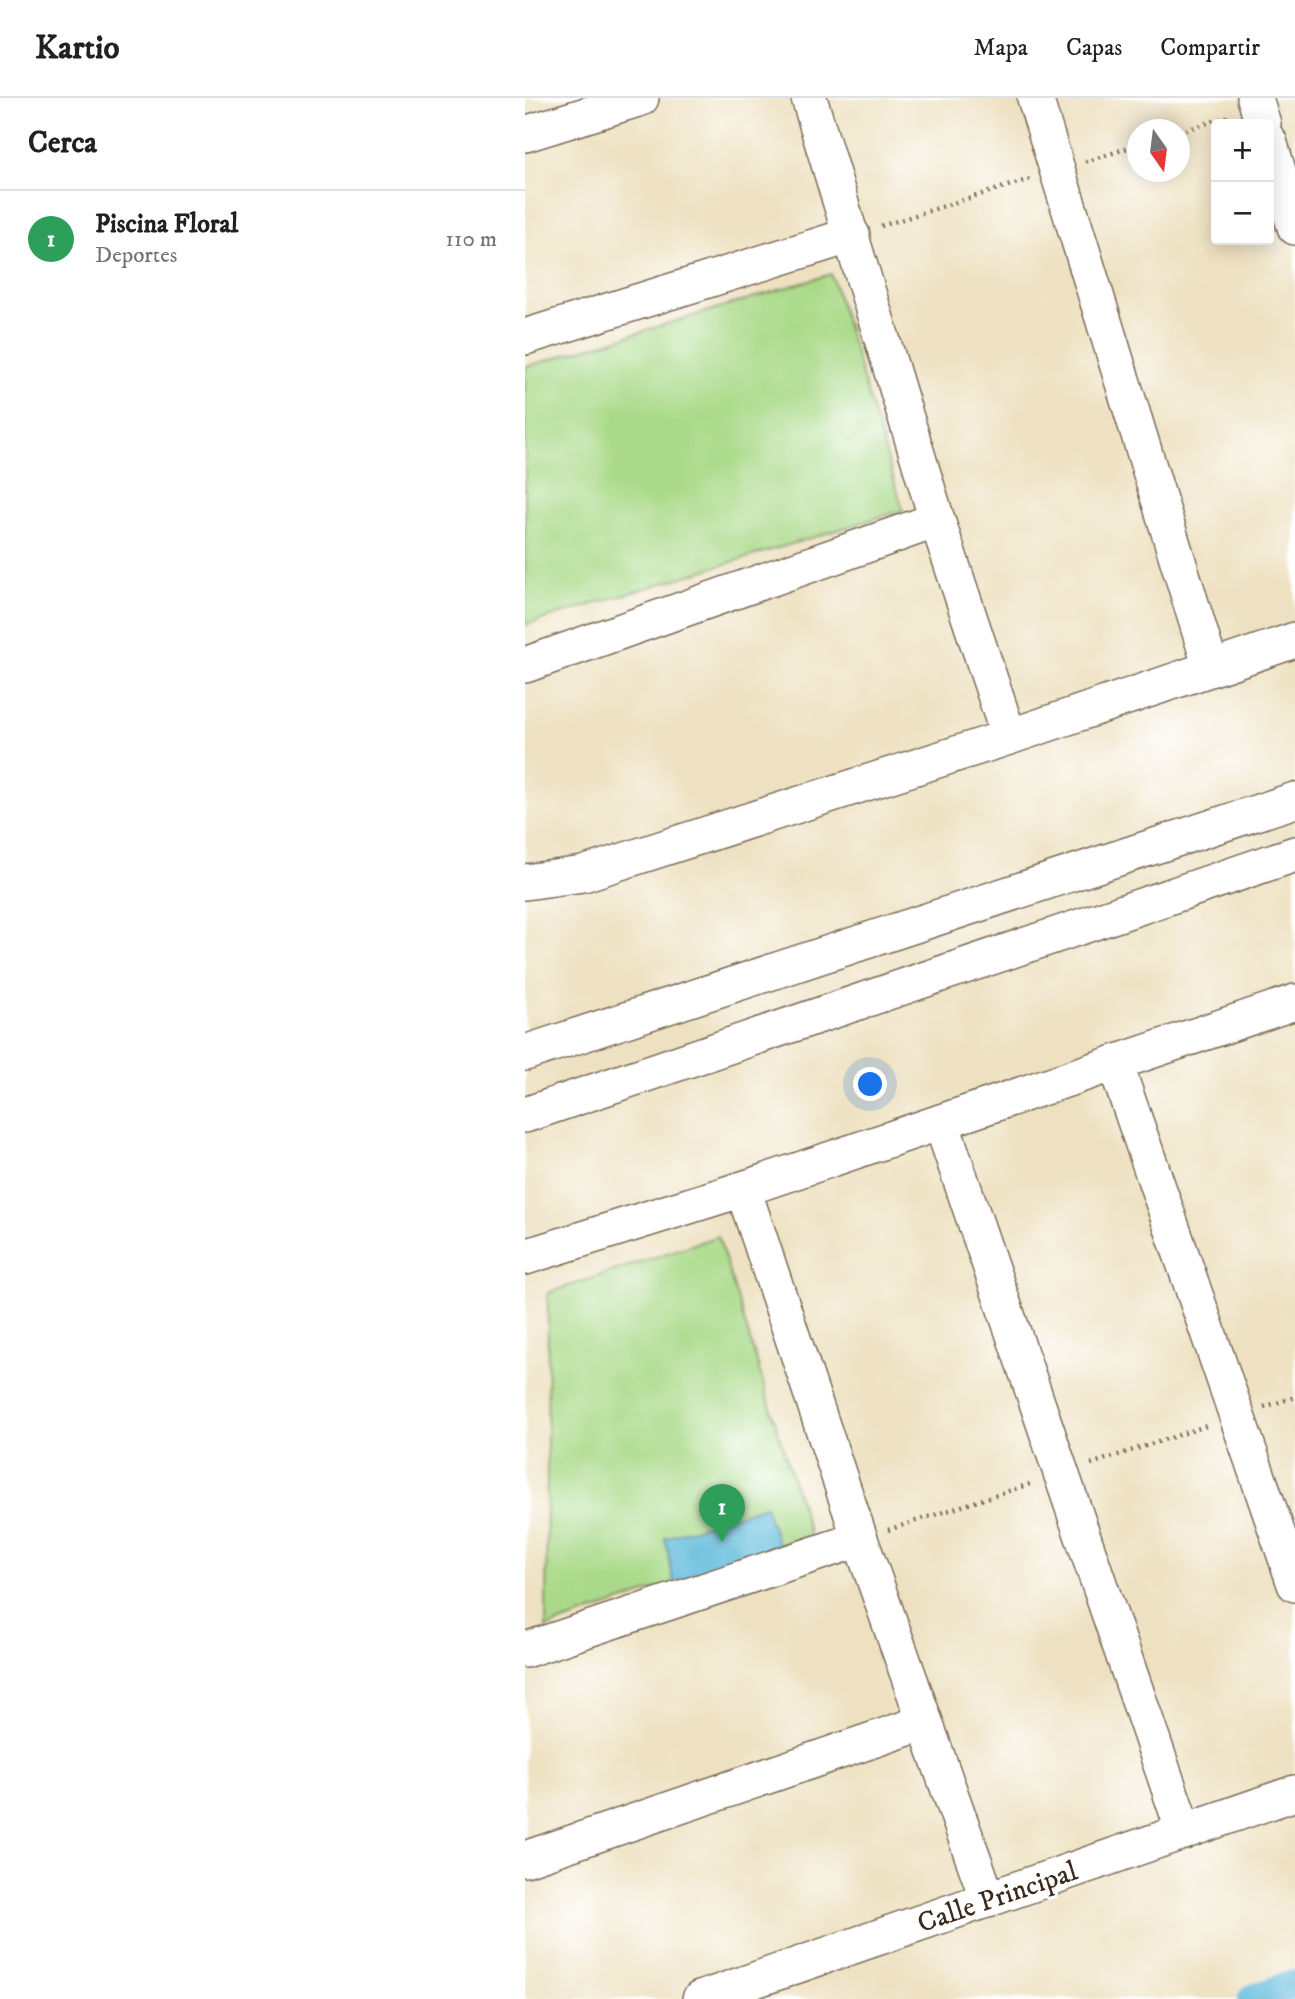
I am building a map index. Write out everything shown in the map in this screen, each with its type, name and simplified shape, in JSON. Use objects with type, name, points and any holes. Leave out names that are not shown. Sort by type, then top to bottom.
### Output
[{"type":"street","points":[[525,134],[641,98]]},
{"type":"street","points":[[809,98],[937,520],[1009,737]]},
{"type":"street","points":[[1035,98],[1211,668]]},
{"type":"street","points":[[1255,98],[1261,119]]},
{"type":"street","points":[[1274,158],[1295,227]]},
{"type":"street","points":[[525,337],[852,235]]},
{"type":"street","points":[[525,665],[937,520]]},
{"type":"street","points":[[525,882],[583,874],[1009,737],[1295,640]]},
{"type":"street","points":[[525,1053],[1295,800]]},
{"type":"street","points":[[525,1115],[1295,854]]},
{"type":"street","points":[[525,1257],[743,1189],[1295,1002]]},
{"type":"street","points":[[1115,1063],[1295,1584]]},
{"type":"street","points":[[941,1122],[1184,1832]]},
{"type":"street","points":[[743,1189],[860,1539],[988,1899]]},
{"type":"street","points":[[525,1650],[860,1539]]},
{"type":"street","points":[[525,1859],[925,1722]]},
{"type":"street","name":"Calle Principal","points":[[699,1999],[1295,1793]]},
{"type":"path","points":[[852,235],[1127,148]]},
{"type":"green space","points":[[831,274],[903,510],[525,625],[525,367]]},
{"type":"green space","points":[[718,1236],[810,1535],[546,1628],[548,1293]]},
{"type":"water","points":[[765,1506],[779,1546],[674,1583],[665,1538]]},
{"type":"waterway","points":[[1253,1999],[1295,1984]]},
{"type":"place","name":"Piscina Floral","points":[[722,1542]]}]
